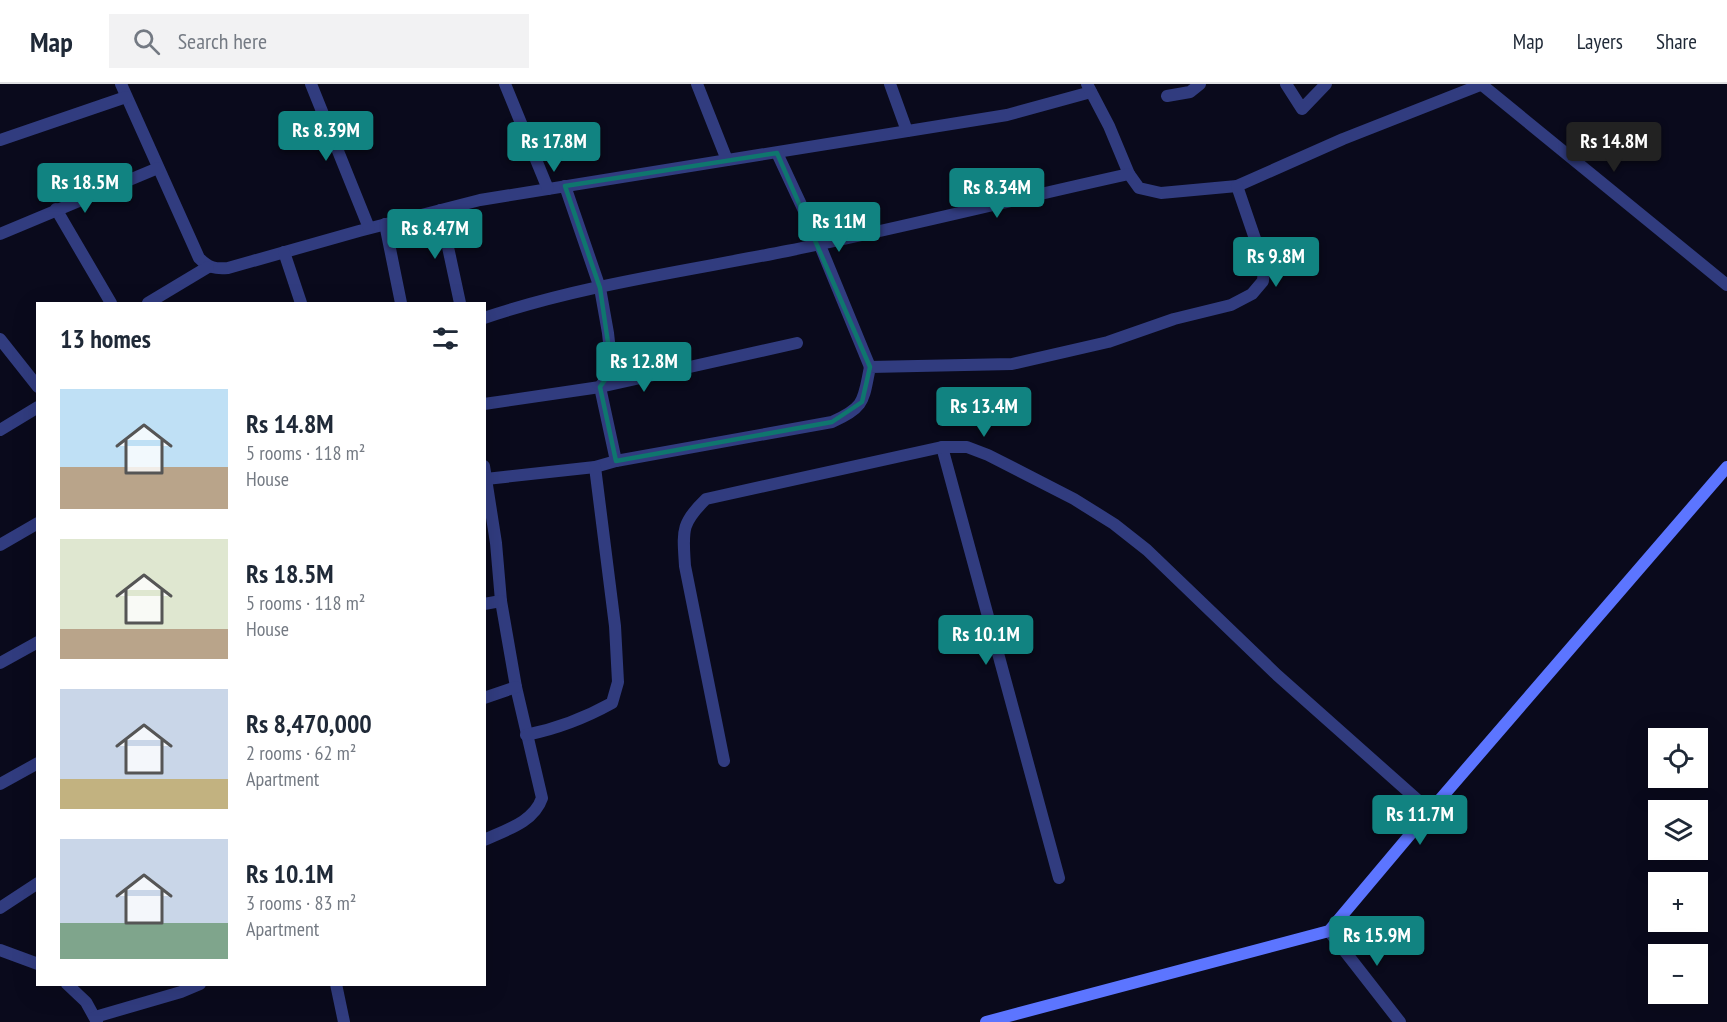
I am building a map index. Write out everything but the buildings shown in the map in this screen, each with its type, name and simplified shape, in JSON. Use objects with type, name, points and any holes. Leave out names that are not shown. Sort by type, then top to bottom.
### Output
[{"type":"street","points":[[121,84],[200,258],[208,267]]},
{"type":"street","points":[[311,84],[369,228]]},
{"type":"street","points":[[505,84],[548,189]]},
{"type":"street","points":[[697,84],[727,160]]},
{"type":"street","points":[[890,84],[908,131]]},
{"type":"street","points":[[1167,96],[1190,92],[1200,84]]},
{"type":"street","points":[[1286,84],[1302,109],[1326,84]]},
{"type":"street","points":[[150,302],[208,267],[228,268],[369,228],[480,200],[1007,115],[1089,88],[1109,126],[1129,174],[1139,188],[1161,193],[1237,186],[1343,139],[1482,84],[1727,285]]},
{"type":"street","points":[[0,140],[126,97]]},
{"type":"street","points":[[486,472],[595,467],[616,461],[832,422],[851,414],[862,402],[870,367],[819,243],[777,153]]},
{"type":"street","points":[[0,234],[158,168]]},
{"type":"street","points":[[486,317],[518,307],[600,288],[819,243],[1129,174]]},
{"type":"street","points":[[565,186],[600,288],[612,370],[600,387],[616,461]]},
{"type":"street","points":[[870,367],[1012,364],[1108,342],[1174,319],[1231,305],[1252,294],[1263,281],[1264,265],[1237,186]]},
{"type":"street","points":[[56,209],[110,302]]},
{"type":"street","points":[[440,210],[460,302]]},
{"type":"street","points":[[385,224],[401,302]]},
{"type":"street","points":[[284,252],[301,302]]},
{"type":"street","points":[[0,339],[36,384]]},
{"type":"street","points":[[486,404],[600,387],[797,343]]},
{"type":"street","points":[[0,430],[36,408]]},
{"type":"street","points":[[942,447],[1059,878]]},
{"type":"street","points":[[724,761],[685,566],[683,537],[689,515],[706,499],[942,447],[967,447],[988,455],[1074,499],[1113,524],[1147,550],[1277,675],[1430,811]]},
{"type":"street","points":[[526,735],[545,731],[593,714],[612,703],[618,682],[615,626],[595,467]]},
{"type":"street","points":[[986,1022],[1329,931],[1727,467]]},
{"type":"street","points":[[486,478],[496,543],[501,601],[516,687],[542,798],[538,809],[528,819],[486,839]]},
{"type":"street","points":[[0,545],[36,524]]},
{"type":"street","points":[[486,604],[501,601]]},
{"type":"street","points":[[0,663],[36,643]]},
{"type":"street","points":[[486,697],[516,687]]},
{"type":"street","points":[[0,784],[36,764]]},
{"type":"street","points":[[0,908],[36,884]]},
{"type":"street","points":[[1329,931],[1400,1022]]},
{"type":"street","points":[[0,950],[36,963]]},
{"type":"street","points":[[69,986],[86,1002],[96,1019],[195,986]]},
{"type":"street","points":[[336,986],[344,1022]]},
{"type":"highlighted area","points":[[777,153],[870,367],[862,402],[832,422],[616,461],[600,387],[612,370],[600,288],[565,186]]}]
